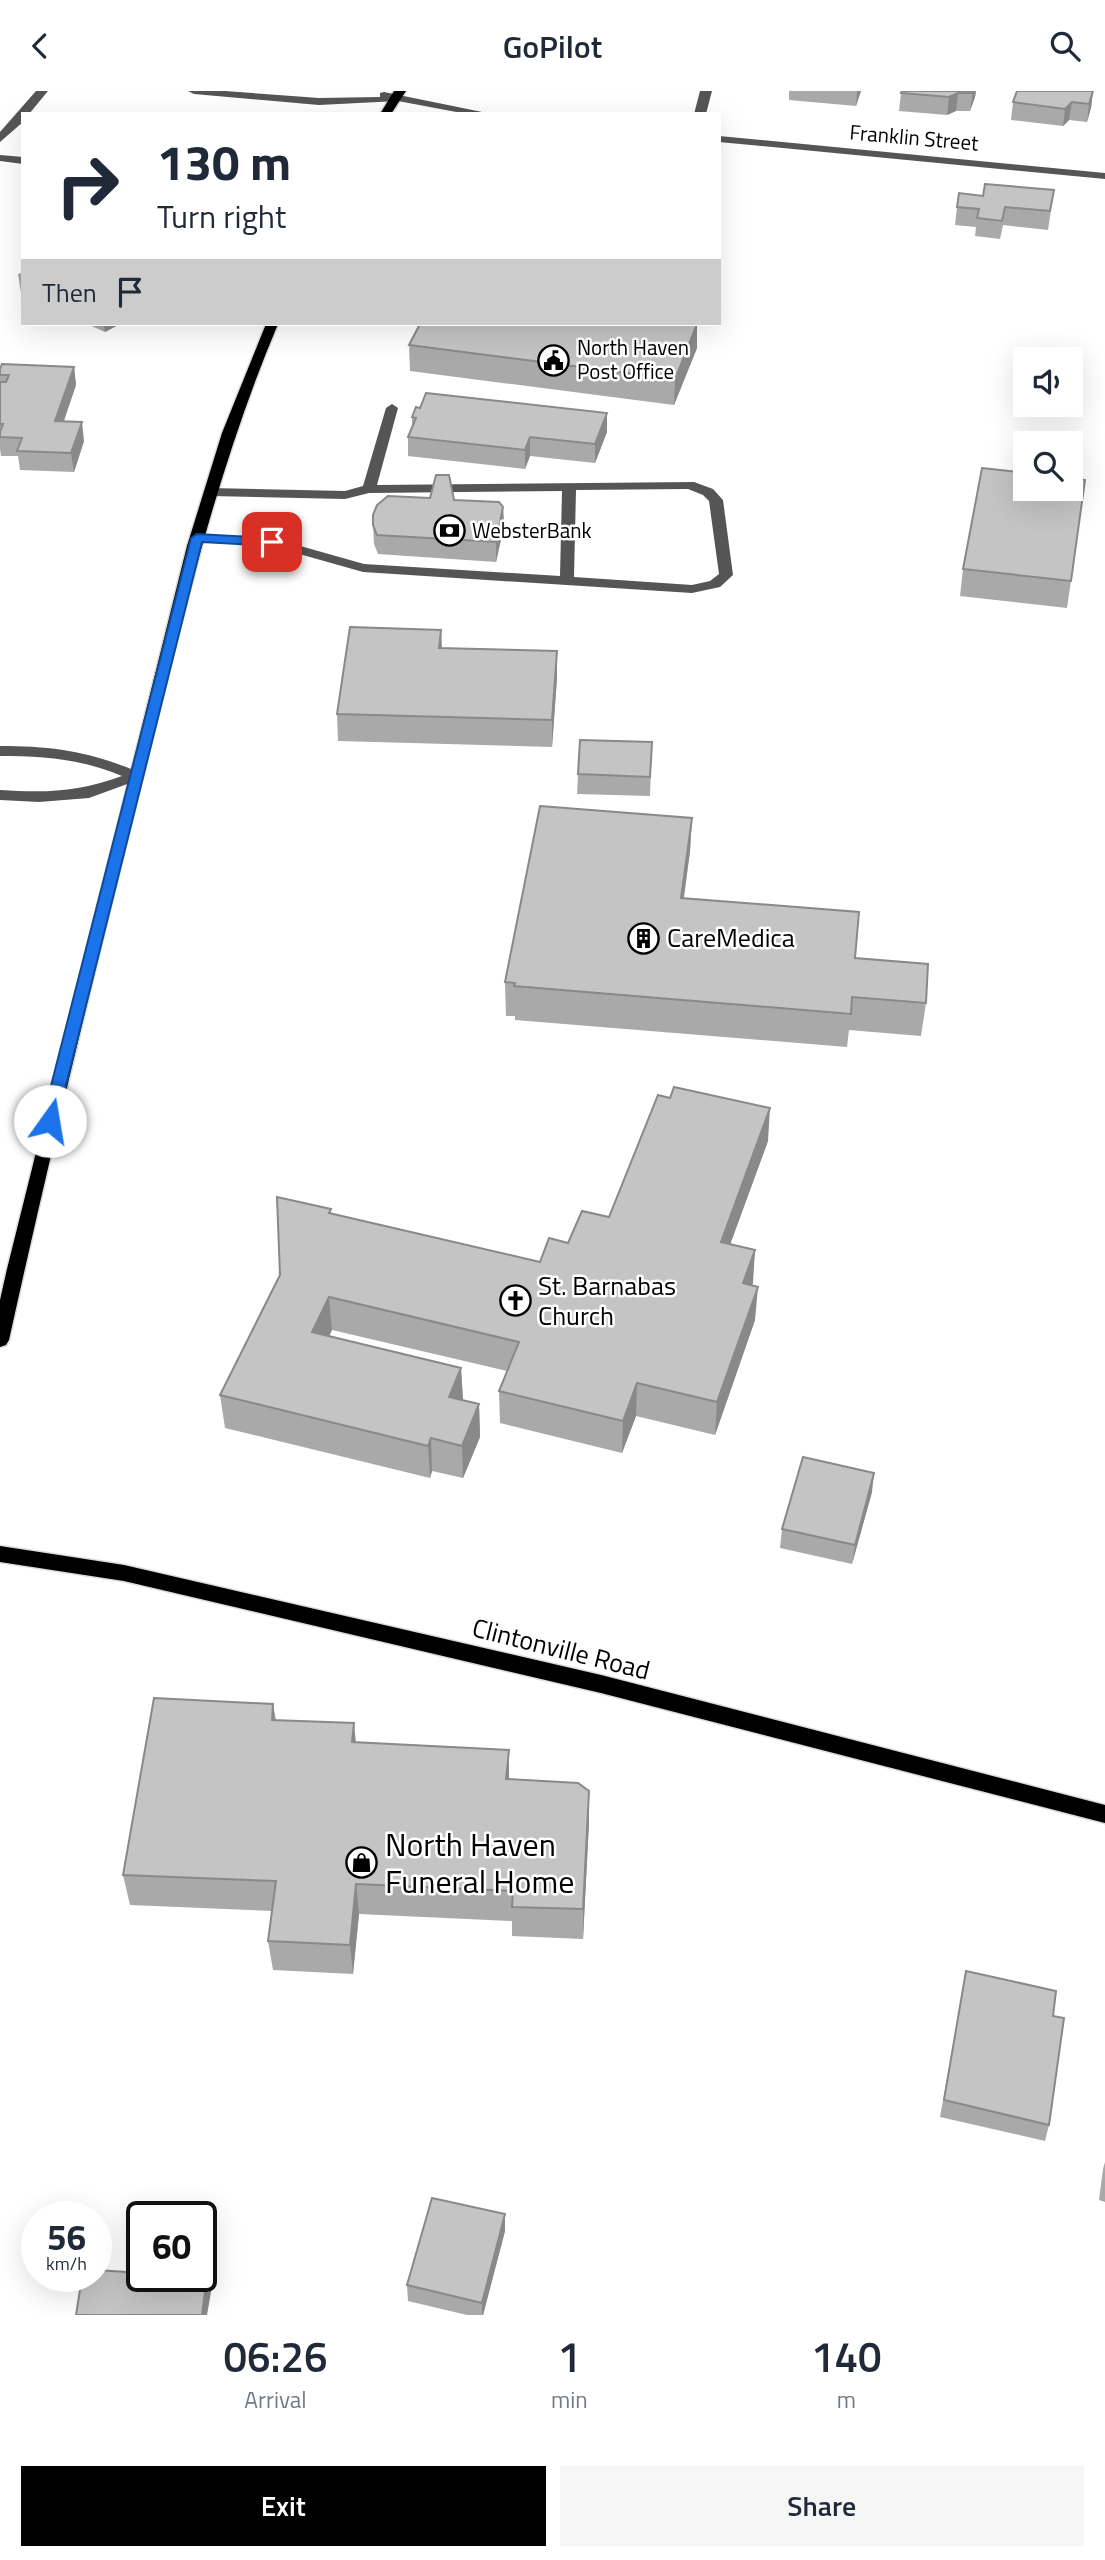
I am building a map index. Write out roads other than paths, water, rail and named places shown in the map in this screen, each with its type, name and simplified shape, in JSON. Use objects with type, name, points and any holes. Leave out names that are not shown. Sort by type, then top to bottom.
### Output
[{"type":"main road","points":[[386,112],[397,95]]},
{"type":"main road","points":[[0,1340],[62,1067],[197,538],[223,448],[271,326]]},
{"type":"main road","name":"Clintonville Road","points":[[0,1554],[124,1573],[547,1671],[1105,1814]]},
{"type":"street","points":[[25,112],[42,91]]},
{"type":"street","points":[[194,91],[314,103],[358,103],[397,95]]},
{"type":"street","points":[[373,91],[478,112]]},
{"type":"street","points":[[701,112],[706,91]]},
{"type":"street","points":[[0,139],[21,116]]},
{"type":"street","name":"Franklin Street","points":[[721,139],[1105,176]]},
{"type":"street","points":[[0,158],[21,161]]},
{"type":"street","points":[[369,489],[392,408]]},
{"type":"street","points":[[197,538],[272,542],[363,568],[692,589],[715,584],[726,575],[716,500],[708,492],[689,485],[369,489],[345,495],[211,492]]},
{"type":"street","points":[[567,581],[569,486]]},
{"type":"street","points":[[0,751],[44,751],[97,759],[136,776]]},
{"type":"street","points":[[0,795],[39,797],[89,793],[136,776]]},
{"type":"place","name":"North Haven Post Office","points":[[554,360]]},
{"type":"place","name":"WebsterBank","points":[[449,531]]},
{"type":"place","name":"CareMedica","points":[[644,938]]},
{"type":"place","name":"St. Barnabas Church","points":[[515,1301]]},
{"type":"place","name":"North Haven Funeral Home","points":[[362,1863]]}]
